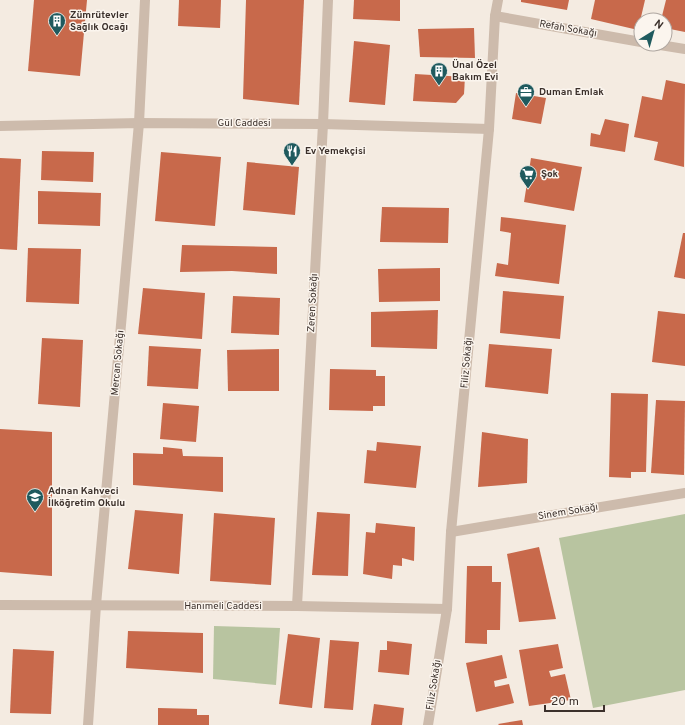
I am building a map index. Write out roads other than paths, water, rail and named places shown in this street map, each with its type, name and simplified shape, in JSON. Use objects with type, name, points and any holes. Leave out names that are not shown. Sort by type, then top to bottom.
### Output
[{"type":"street","name":"Mercan Sokağı","points":[[88,725],[96,605],[139,123],[145,0]]},
{"type":"street","name":"Zeren Sokağı","points":[[297,606],[323,124],[328,0]]},
{"type":"street","name":"Filiz Sokağı","points":[[428,725],[446,610],[451,532],[489,129],[495,16],[498,0]]},
{"type":"street","name":"Refah Sokağı","points":[[495,16],[633,41]]},
{"type":"street","points":[[673,47],[685,49]]},
{"type":"street","name":"Gül Caddesi","points":[[0,126],[139,123],[323,124],[489,129]]},
{"type":"street","name":"Sinem Sokağı","points":[[451,532],[685,493]]},
{"type":"street","name":"Hanımeli Caddesi","points":[[0,605],[297,606],[446,610]]},
{"type":"place","name":"Zümrütevler Sağlık Ocağı","points":[[57,36]]},
{"type":"place","name":"Ünal Özel Bakım Evi","points":[[439,86]]},
{"type":"place","name":"Duman Emlak","points":[[526,107]]},
{"type":"place","name":"Ev Yemekçisi","points":[[292,166]]},
{"type":"place","name":"Şok","points":[[528,189]]},
{"type":"place","name":"Adnan Kahveci İlköğretim Okulu","points":[[35,512]]}]
